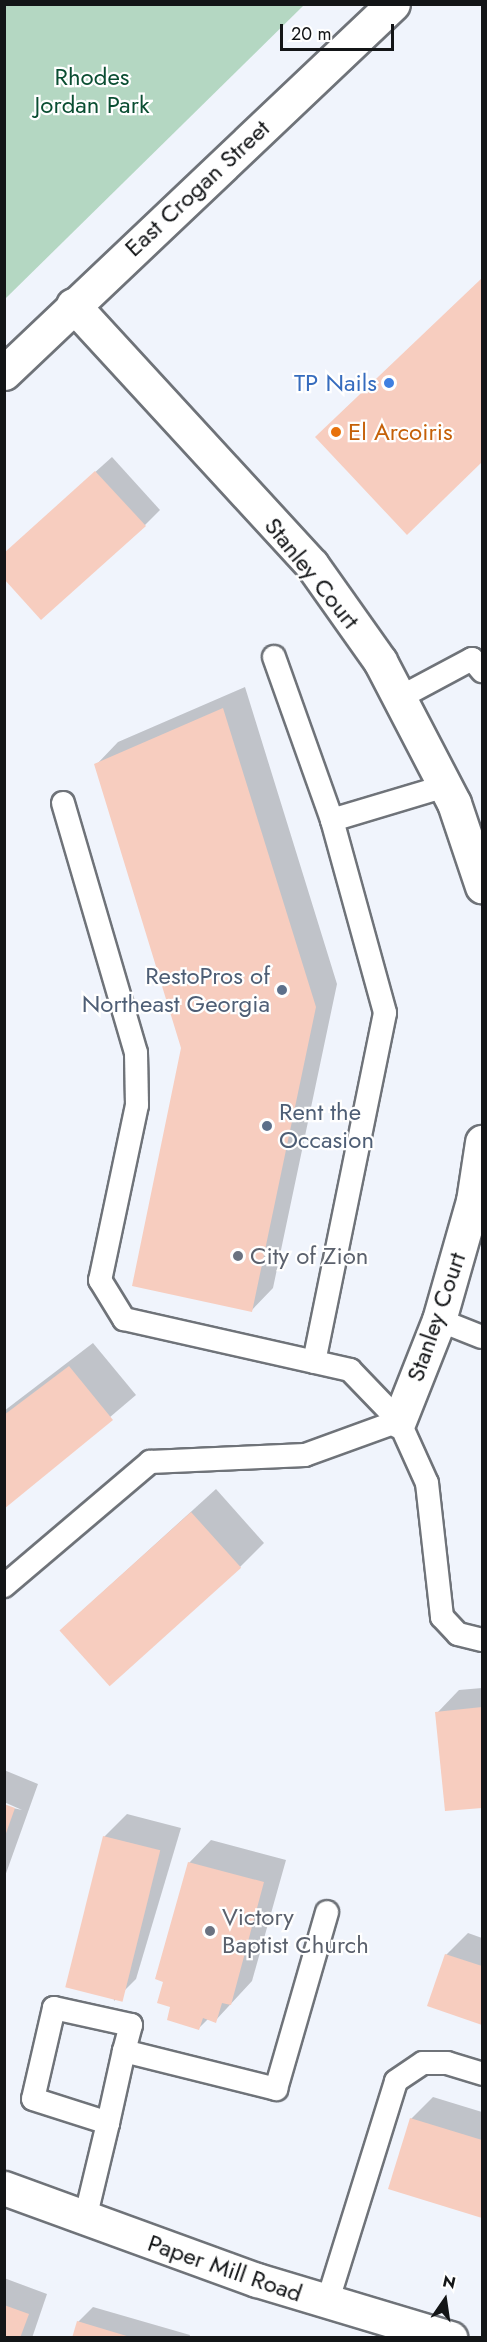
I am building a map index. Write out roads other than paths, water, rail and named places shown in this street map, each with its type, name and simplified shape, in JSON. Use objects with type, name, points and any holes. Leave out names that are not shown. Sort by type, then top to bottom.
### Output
[{"type":"street","name":"East Crogan Street","points":[[4,374],[73,305],[393,4]]},
{"type":"street","name":"Stanley Court","points":[[73,305],[312,565],[380,661],[445,786],[483,886]]},
{"type":"street","name":"Stanley Court","points":[[399,1421],[439,1320],[473,1201],[483,1142]]},
{"type":"street","name":"Paper Mill Road","points":[[4,2188],[85,2219],[327,2303],[450,2337]]},
{"type":"lane","points":[[274,657],[332,820],[385,1013],[314,1362]]},
{"type":"lane","points":[[399,699],[472,659],[483,671]]},
{"type":"lane","points":[[332,820],[445,786]]},
{"type":"lane","points":[[63,802],[136,1053],[137,1105],[100,1280],[124,1319],[350,1370],[399,1421],[427,1483],[442,1617],[458,1634],[483,1640]]},
{"type":"lane","points":[[439,1320],[483,1337]]},
{"type":"lane","points":[[4,1586],[150,1462],[305,1455],[399,1421]]},
{"type":"lane","points":[[124,2051],[276,2089],[327,1912]]},
{"type":"lane","points":[[85,2219],[108,2123],[124,2051],[131,2025],[54,2008],[33,2099],[108,2123]]},
{"type":"lane","points":[[327,2303],[396,2081],[423,2063],[447,2063],[483,2074]]},
{"type":"place","name":"TP Nails","points":[[389,383]]},
{"type":"place","name":"El Arcoiris","points":[[336,432]]},
{"type":"place","name":"RestoPros of Northeast Georgia","points":[[282,990]]},
{"type":"place","name":"Rent the Occasion","points":[[267,1126]]},
{"type":"place","name":"City of Zion","points":[[238,1256]]},
{"type":"place","name":"Victory Baptist Church","points":[[210,1931]]},
{"type":"park label","name":"Rhodes Jordan Park","points":[[92,91]]}]
